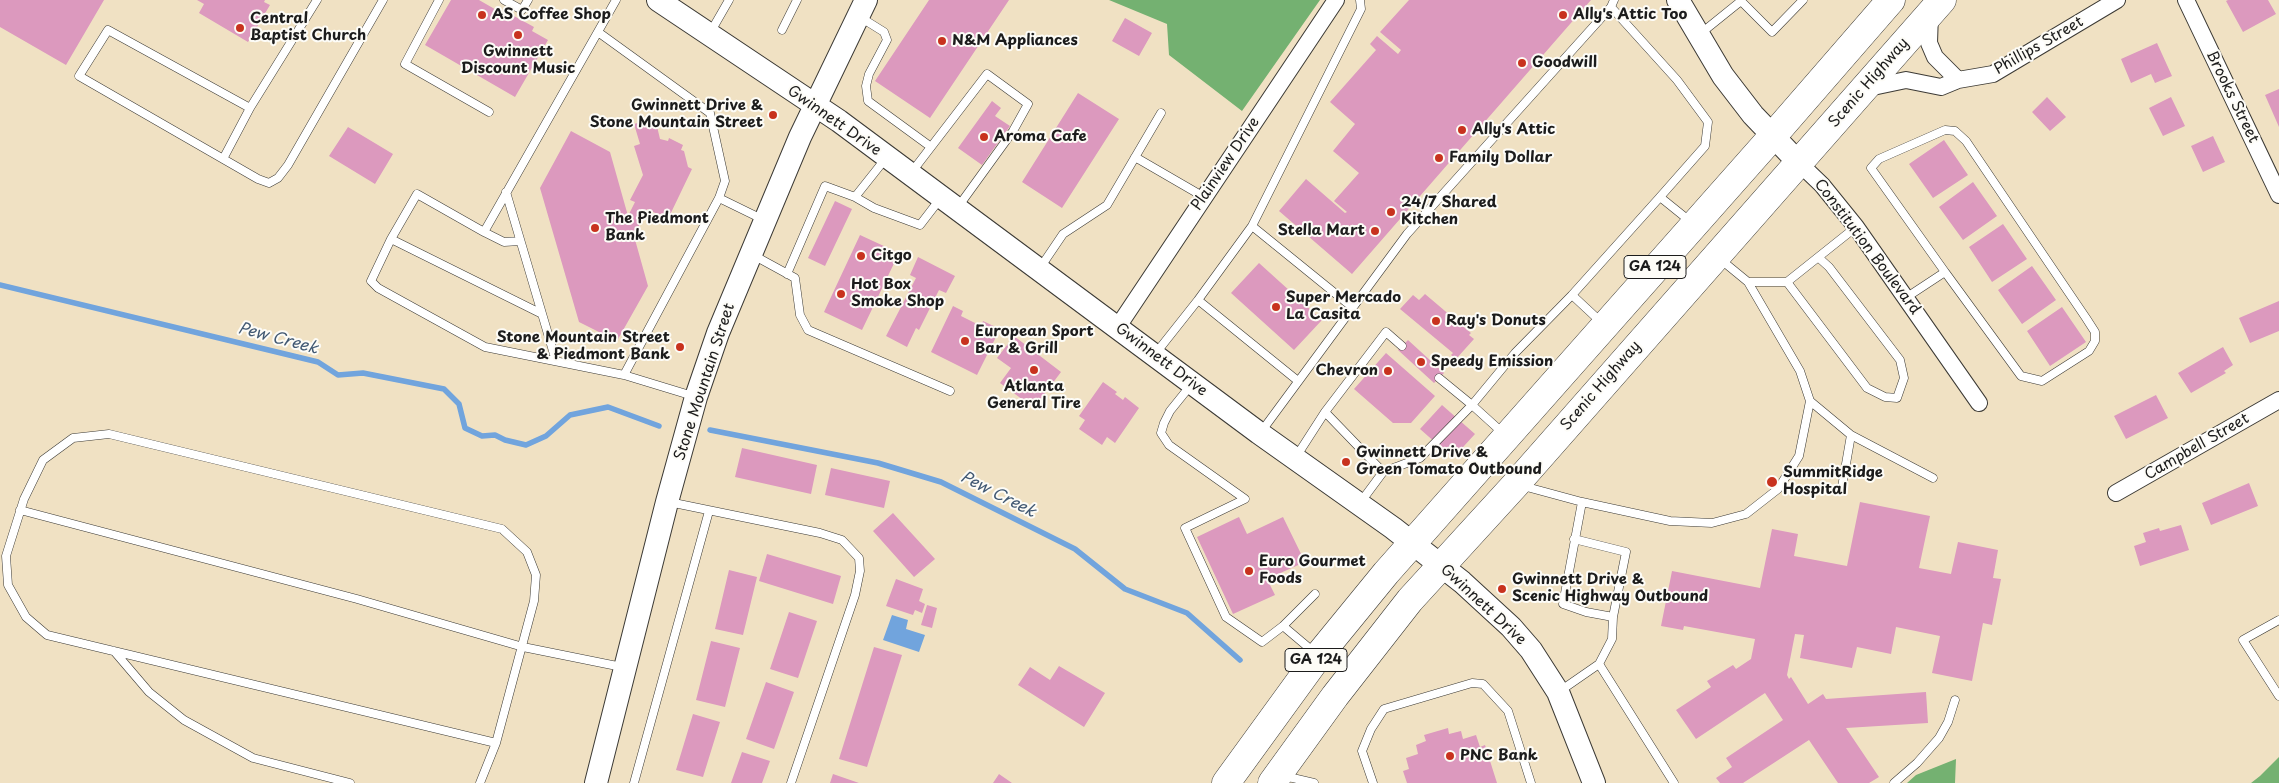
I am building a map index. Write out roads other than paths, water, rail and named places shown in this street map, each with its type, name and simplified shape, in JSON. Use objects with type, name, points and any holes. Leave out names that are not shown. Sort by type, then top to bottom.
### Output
[{"type":"highway","name":"GA 124","points":[[1226,783],[1319,656],[1386,573],[1891,0]]},
{"type":"highway","name":"Scenic Highway","points":[[1275,779],[1335,696],[1440,565],[1516,484],[1936,7]]},
{"type":"street","name":"Gwinnett Drive","points":[[658,0],[816,105],[1259,433],[1413,543],[1462,582],[1511,627],[1531,650],[1558,692],[1594,783]]},
{"type":"street","name":"Plainview Drive","points":[[1117,328],[1336,0]]},
{"type":"street","name":"Constitution Boulevard","points":[[1678,0],[1724,76],[1772,137],[1822,185],[1856,228],[1979,403]]},
{"type":"street","name":"Phillips Street","points":[[1863,89],[1895,80],[1906,80],[1940,87],[1958,80],[1993,74],[2117,0]]},
{"type":"street","name":"Brooks Street","points":[[2186,0],[2279,195]]},
{"type":"street","points":[[1936,7],[1928,43],[1934,57],[1958,80]]},
{"type":"street","name":"Stone Mountain Street","points":[[596,783],[624,667],[696,397],[722,322],[765,220],[862,8]]},
{"type":"street","name":"Campbell Street","points":[[2116,493],[2279,400]]},
{"type":"lane","points":[[223,159],[250,108],[316,0]]},
{"type":"lane","points":[[250,108],[108,30],[79,76],[258,179],[269,183],[278,178],[383,0]]},
{"type":"lane","points":[[439,0],[405,64],[489,112]]},
{"type":"lane","points":[[504,0],[522,10],[528,0]]},
{"type":"lane","points":[[484,232],[616,0]]},
{"type":"lane","points":[[709,35],[730,0]]},
{"type":"lane","points":[[782,30],[796,0]]},
{"type":"lane","points":[[1154,355],[1198,300],[1252,226],[1361,9],[1360,0]]},
{"type":"lane","points":[[1698,35],[1741,1],[1772,32],[1803,0]]},
{"type":"lane","points":[[1259,433],[1407,234],[1612,4],[1677,80],[1708,122],[1705,146],[1572,295],[1514,353],[1472,405],[1420,458],[1383,472],[1359,504]]},
{"type":"lane","points":[[862,8],[884,32],[887,40],[869,74],[866,86],[868,101],[931,147]]},
{"type":"lane","points":[[598,32],[710,113],[724,181],[719,198],[624,375]]},
{"type":"lane","points":[[787,274],[825,186],[855,197],[874,208],[920,225],[949,203],[1013,130],[1028,104],[987,74],[910,174]]},
{"type":"lane","points":[[1039,270],[1063,234],[1107,205],[1162,113]]},
{"type":"lane","points":[[1945,130],[1955,132],[1966,141],[2086,318],[2095,332],[2095,341],[2089,351],[2042,381],[2021,376],[1945,272],[1872,168],[1879,159],[1945,130]]},
{"type":"lane","points":[[855,197],[886,157]]},
{"type":"lane","points":[[1135,157],[1204,197]]},
{"type":"lane","points":[[506,192],[556,361]]},
{"type":"lane","points":[[520,241],[504,242],[417,194],[391,239],[372,281],[378,288],[485,347],[624,375],[696,397]]},
{"type":"lane","points":[[719,198],[765,220]]},
{"type":"lane","points":[[1660,198],[1694,224]]},
{"type":"lane","points":[[1252,226],[1352,308]]},
{"type":"lane","points":[[1748,282],[1787,282],[1856,228]]},
{"type":"lane","points":[[391,239],[542,314]]},
{"type":"lane","points":[[751,254],[795,278],[800,315],[808,330],[950,391]]},
{"type":"lane","points":[[1516,484],[1582,502],[1670,521],[1712,523],[1746,514],[1778,489],[1799,456],[1810,401],[1800,371],[1748,282],[1716,256]]},
{"type":"lane","points":[[1787,282],[1867,388],[1885,397],[1897,398],[1904,378],[1900,360],[1829,267],[1819,258]]},
{"type":"lane","points":[[1907,298],[1945,272]]},
{"type":"lane","points":[[1572,295],[1604,325]]},
{"type":"lane","points":[[1198,300],[1298,381]]},
{"type":"lane","points":[[1294,458],[1325,412],[1386,332],[1402,346]]},
{"type":"lane","points":[[1439,378],[1507,437]]},
{"type":"lane","points":[[1192,383],[1170,411],[1161,434],[1169,445],[1245,498],[1185,528],[1226,617],[1262,642],[1283,626],[1315,594]]},
{"type":"lane","points":[[1810,401],[1851,435],[1933,478]]},
{"type":"lane","points":[[1325,412],[1383,472]]},
{"type":"lane","points":[[480,783],[496,743],[534,601],[536,575],[527,552],[502,529],[109,434],[73,438],[43,460],[20,510],[6,556],[8,585],[26,617],[47,635],[496,743]]},
{"type":"lane","points":[[1842,487],[1851,435]]},
{"type":"lane","points":[[667,502],[820,533],[842,540],[859,558],[860,571],[855,595],[791,783]]},
{"type":"lane","points":[[1582,502],[1563,604],[1586,612],[1613,617]]},
{"type":"lane","points":[[20,510],[357,599],[523,647],[624,667]]},
{"type":"lane","points":[[634,783],[709,511]]},
{"type":"lane","points":[[1558,692],[1600,664],[1612,639],[1613,617],[1626,552],[1574,539]]},
{"type":"lane","points":[[2279,620],[2243,640],[2279,696]]},
{"type":"lane","points":[[1283,626],[1319,656]]},
{"type":"lane","points":[[114,651],[149,692],[193,724],[253,758],[350,783]]},
{"type":"lane","points":[[1600,664],[1674,783]]},
{"type":"lane","points":[[1373,783],[1362,751],[1384,709],[1472,683],[1483,684],[1508,711],[1531,783]]},
{"type":"lane","points":[[1894,783],[1917,763],[1940,738],[1948,722],[1955,700]]},
{"type":"lane","points":[[1275,779],[1314,783]]},
{"type":"water","points":[[892,615],[908,620],[906,629],[925,635],[919,652],[883,640]]},
{"type":"waterway","name":"Pew Creek","points":[[0,285],[318,362],[338,375],[363,373],[444,389],[459,404],[465,428],[482,436],[495,435],[505,440],[526,445],[546,436],[570,415],[608,407],[659,426]]},
{"type":"waterway","name":"Pew Creek","points":[[710,430],[878,463],[941,482],[1075,549],[1125,589],[1187,613],[1240,660]]},
{"type":"place","name":"AS Coffee Shop","points":[[482,15]]},
{"type":"place","name":"Ally's Attic Too","points":[[1563,15]]},
{"type":"place","name":"Central Baptist Church","points":[[240,28]]},
{"type":"place","name":"Gwinnett Discount Music","points":[[518,35]]},
{"type":"place","name":"N&M Appliances","points":[[942,41]]},
{"type":"place","name":"Goodwill","points":[[1522,63]]},
{"type":"place","name":"Gwinnett Drive & Stone Mountain Street","points":[[773,115]]},
{"type":"place","name":"Ally's Attic","points":[[1462,130]]},
{"type":"place","name":"Aroma Cafe","points":[[984,137]]},
{"type":"place","name":"Family Dollar","points":[[1439,158]]},
{"type":"place","name":"24/7 Shared Kitchen","points":[[1391,212]]},
{"type":"place","name":"The Piedmont Bank","points":[[595,228]]},
{"type":"place","name":"Stella Mart","points":[[1375,231]]},
{"type":"place","name":"Citgo","points":[[861,256]]},
{"type":"place","name":"Hot Box Smoke Shop","points":[[841,294]]},
{"type":"place","name":"Super Mercado La Casita","points":[[1276,307]]},
{"type":"place","name":"Ray's Donuts","points":[[1436,321]]},
{"type":"place","name":"European Sport Bar & Grill","points":[[965,341]]},
{"type":"place","name":"Stone Mountain Street & Piedmont Bank","points":[[680,347]]},
{"type":"place","name":"Speedy Emission","points":[[1421,362]]},
{"type":"place","name":"Atlanta General Tire","points":[[1034,370]]},
{"type":"place","name":"Chevron","points":[[1388,371]]},
{"type":"place","name":"Gwinnett Drive & Green Tomato Outbound","points":[[1346,462]]},
{"type":"place","name":"SummitRidge Hospital","points":[[1772,482]]},
{"type":"place","name":"Euro Gourmet Foods","points":[[1249,571]]},
{"type":"place","name":"Gwinnett Drive & Scenic Highway Outbound","points":[[1502,589]]},
{"type":"place","name":"PNC Bank","points":[[1450,756]]}]
